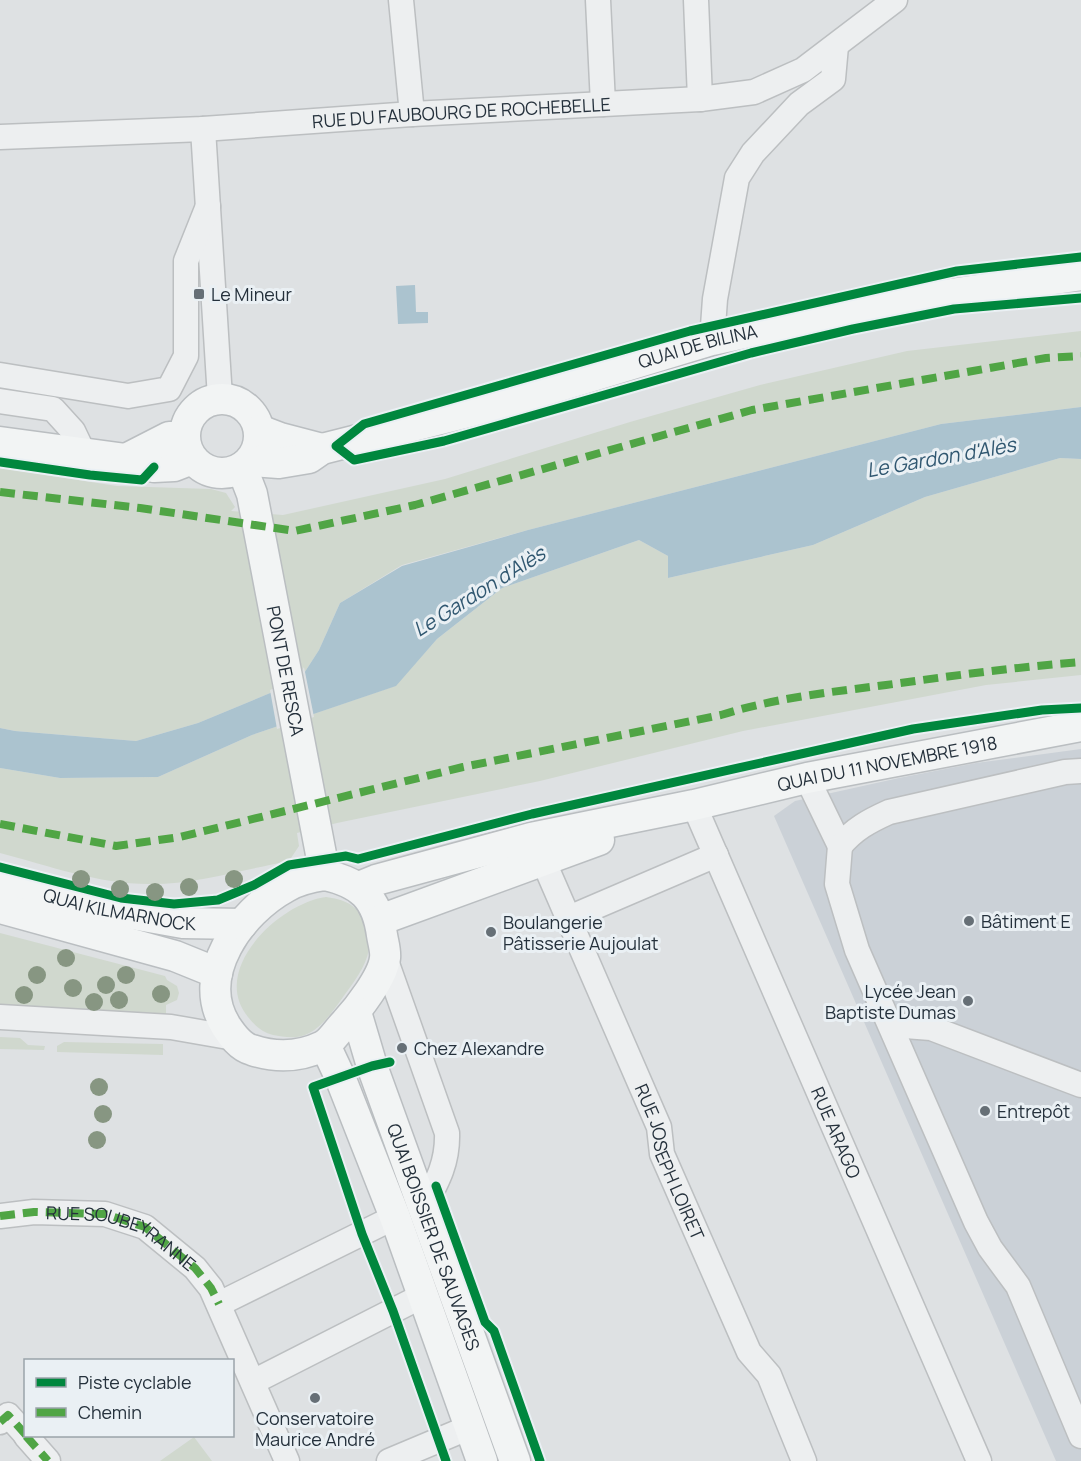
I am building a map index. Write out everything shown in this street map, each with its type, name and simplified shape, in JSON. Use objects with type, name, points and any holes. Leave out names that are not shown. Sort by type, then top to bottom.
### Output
[{"type":"main road","name":"QUAI DE BILINA","points":[[248,474],[279,463],[309,458],[322,449],[500,404],[712,340],[869,306],[1081,275]]},
{"type":"main road","points":[[220,398],[233,400],[245,406],[254,417],[259,430],[248,474],[210,472],[200,467],[188,448],[186,426],[190,415],[198,406],[208,401],[220,398]]},
{"type":"main road","name":"QUAI DE BILINA","points":[[259,430],[322,449]]},
{"type":"main road","points":[[0,442],[126,459],[154,467],[174,466],[188,448]]},
{"type":"main road","name":"PONT DE RESCA","points":[[248,474],[323,868]]},
{"type":"main road","name":"QUAI DU 11 NOVEMBRE 1918","points":[[359,887],[376,880],[531,838],[694,805],[807,778],[1081,726]]},
{"type":"main road","name":"QUAI DU 11 NOVEMBRE 1918","points":[[380,920],[694,805]]},
{"type":"main road","points":[[323,868],[359,887],[372,900],[380,920],[385,958],[375,982],[356,1012],[325,1045],[299,1054],[275,1056],[249,1050],[234,1038],[218,1012],[214,991],[217,973],[229,942],[242,924],[261,905],[285,888],[306,879],[323,868]]},
{"type":"main road","name":"QUAI KILMARNOCK","points":[[0,882],[93,907],[183,923],[242,924]]},
{"type":"main road","name":"QUAI KILMARNOCK","points":[[0,908],[175,956],[217,973]]},
{"type":"main road","name":"QUAI BOISSIER DE SAUVAGES","points":[[356,1012],[409,1213],[424,1295],[482,1461]]},
{"type":"main road","name":"QUAI BOISSIER DE SAUVAGES","points":[[325,1045],[409,1213],[515,1461]]},
{"type":"street","points":[[402,0],[412,114]]},
{"type":"street","points":[[598,0],[603,104]]},
{"type":"street","points":[[696,0],[700,99]]},
{"type":"street","name":"RUE DU FAUBOURG DE ROCHEBELLE","points":[[0,137],[203,129],[412,114],[700,99],[754,92],[796,73],[836,46],[895,0]]},
{"type":"street","points":[[712,340],[715,299],[737,178],[753,153],[799,104],[833,79],[836,46]]},
{"type":"street","points":[[203,129],[220,398]]},
{"type":"street","points":[[0,375],[128,396],[169,389],[186,356],[186,261],[208,206]]},
{"type":"street","points":[[0,400],[53,409],[73,431],[84,454]]},
{"type":"street","points":[[840,846],[852,832],[889,812],[1081,771]]},
{"type":"street","points":[[807,778],[840,846],[837,884],[858,950],[976,1222],[990,1248],[1018,1286],[1081,1436]]},
{"type":"street","name":"RUE ARAGO","points":[[694,805],[979,1461]]},
{"type":"street","points":[[569,918],[716,855]]},
{"type":"street","name":"RUE JOSEPH LOIRET","points":[[543,860],[658,1127],[662,1154],[749,1352],[769,1375],[804,1461]]},
{"type":"street","points":[[219,1305],[409,1213],[435,1186],[447,1152],[447,1133],[385,958]]},
{"type":"street","points":[[0,1017],[171,1027],[234,1038]]},
{"type":"street","points":[[893,1029],[905,1026],[931,1028],[1081,1085]]},
{"type":"street","name":"RUE SOUBEYRANNE","points":[[0,1216],[34,1212],[105,1214],[145,1227],[195,1268],[211,1288],[287,1461]]},
{"type":"street","points":[[253,1382],[424,1295]]},
{"type":"street","points":[[0,1422],[8,1415],[24,1433]]},
{"type":"street","points":[[389,1461],[470,1427]]},
{"type":"street","points":[[28,1437],[48,1461]]},
{"type":"shaded area","points":[[1081,331],[1081,407],[941,424],[528,530],[402,565],[340,603],[319,650],[299,681],[198,723],[136,741],[0,728],[0,468],[117,486],[211,489],[226,493],[235,507],[231,511],[283,515],[445,479],[760,385],[907,351]]},
{"type":"shaded area","points":[[1060,458],[1081,459],[1081,675],[986,685],[743,731],[540,781],[337,823],[297,833],[299,846],[289,861],[203,879],[153,884],[114,881],[76,874],[0,853],[0,768],[60,778],[158,777],[252,735],[395,686],[437,639],[502,588],[639,540],[668,556],[668,578],[813,545],[925,497]]},
{"type":"shaded area","name":"Lycée Jean Baptiste Dumas","points":[[1081,749],[1081,1461],[1056,1461],[774,816],[795,801],[899,778],[976,763]]},
{"type":"shaded area","points":[[326,897],[343,901],[360,913],[369,942],[365,962],[335,1008],[311,1032],[297,1037],[269,1034],[250,1020],[238,998],[237,979],[243,960],[255,941],[271,925],[308,902]]},
{"type":"shaded area","points":[[0,933],[165,976],[177,986],[179,993],[177,1000],[166,1005],[166,1015],[0,1009]]},
{"type":"shaded area","points":[[0,1037],[20,1038],[28,1045],[45,1046],[44,1050],[0,1049]]},
{"type":"shaded area","points":[[64,1042],[163,1044],[163,1055],[57,1052],[57,1046]]},
{"type":"shaded area","points":[[194,1437],[212,1461],[160,1461]]},
{"type":"water","points":[[415,285],[416,312],[428,312],[428,323],[398,324],[396,286]]},
{"type":"water","name":"Le Gardon d'Alès","points":[[1081,407],[1081,459],[1060,458],[925,497],[813,545],[668,578],[668,556],[639,540],[502,588],[437,639],[396,686],[252,735],[158,777],[60,778],[0,768],[0,728],[136,741],[198,723],[299,681],[319,650],[340,603],[402,566],[528,530],[941,424]]},
{"type":"pier","points":[[304,667],[314,717],[277,729],[270,690],[297,679]]},
{"type":"marked path","points":[[0,492],[140,508],[295,531],[415,505],[752,410],[1046,358],[1081,356]]},
{"type":"marked path","points":[[0,824],[116,846],[180,837],[463,767],[721,715],[782,700],[959,675],[1081,662]]},
{"type":"marked path","points":[[0,1216],[34,1212],[105,1214],[145,1227],[195,1268],[211,1288],[219,1304]]},
{"type":"marked path","points":[[0,1422],[8,1415],[24,1433]]},
{"type":"marked path","points":[[27,1437],[48,1461]]},
{"type":"cycle path","points":[[1081,257],[957,271],[690,331],[364,424],[336,446],[354,460],[444,441],[751,353],[853,329],[954,309],[1081,298]]},
{"type":"cycle path","points":[[0,462],[142,480],[154,467]]},
{"type":"cycle path","points":[[0,867],[121,898],[174,904],[218,900],[254,885],[289,865],[346,856],[358,859],[532,814],[913,729],[1042,710],[1081,708]]},
{"type":"cycle path","points":[[390,1062],[313,1087],[362,1234],[393,1311],[446,1461]]},
{"type":"cycle path","points":[[436,1186],[485,1322],[494,1331],[540,1461]]},
{"type":"place","name":"Le Mineur","points":[[199,294]]},
{"type":"place","name":"Bâtiment E","points":[[969,921]]},
{"type":"place","name":"Boulangerie Pâtisserie Aujoulat","points":[[491,932]]},
{"type":"place","name":"Lycée Jean Baptiste Dumas","points":[[968,1001]]},
{"type":"place","name":"Chez Alexandre","points":[[402,1048]]},
{"type":"place","name":"Entrepôt","points":[[985,1111]]},
{"type":"place","name":"Conservatoire Maurice André","points":[[315,1398]]}]
